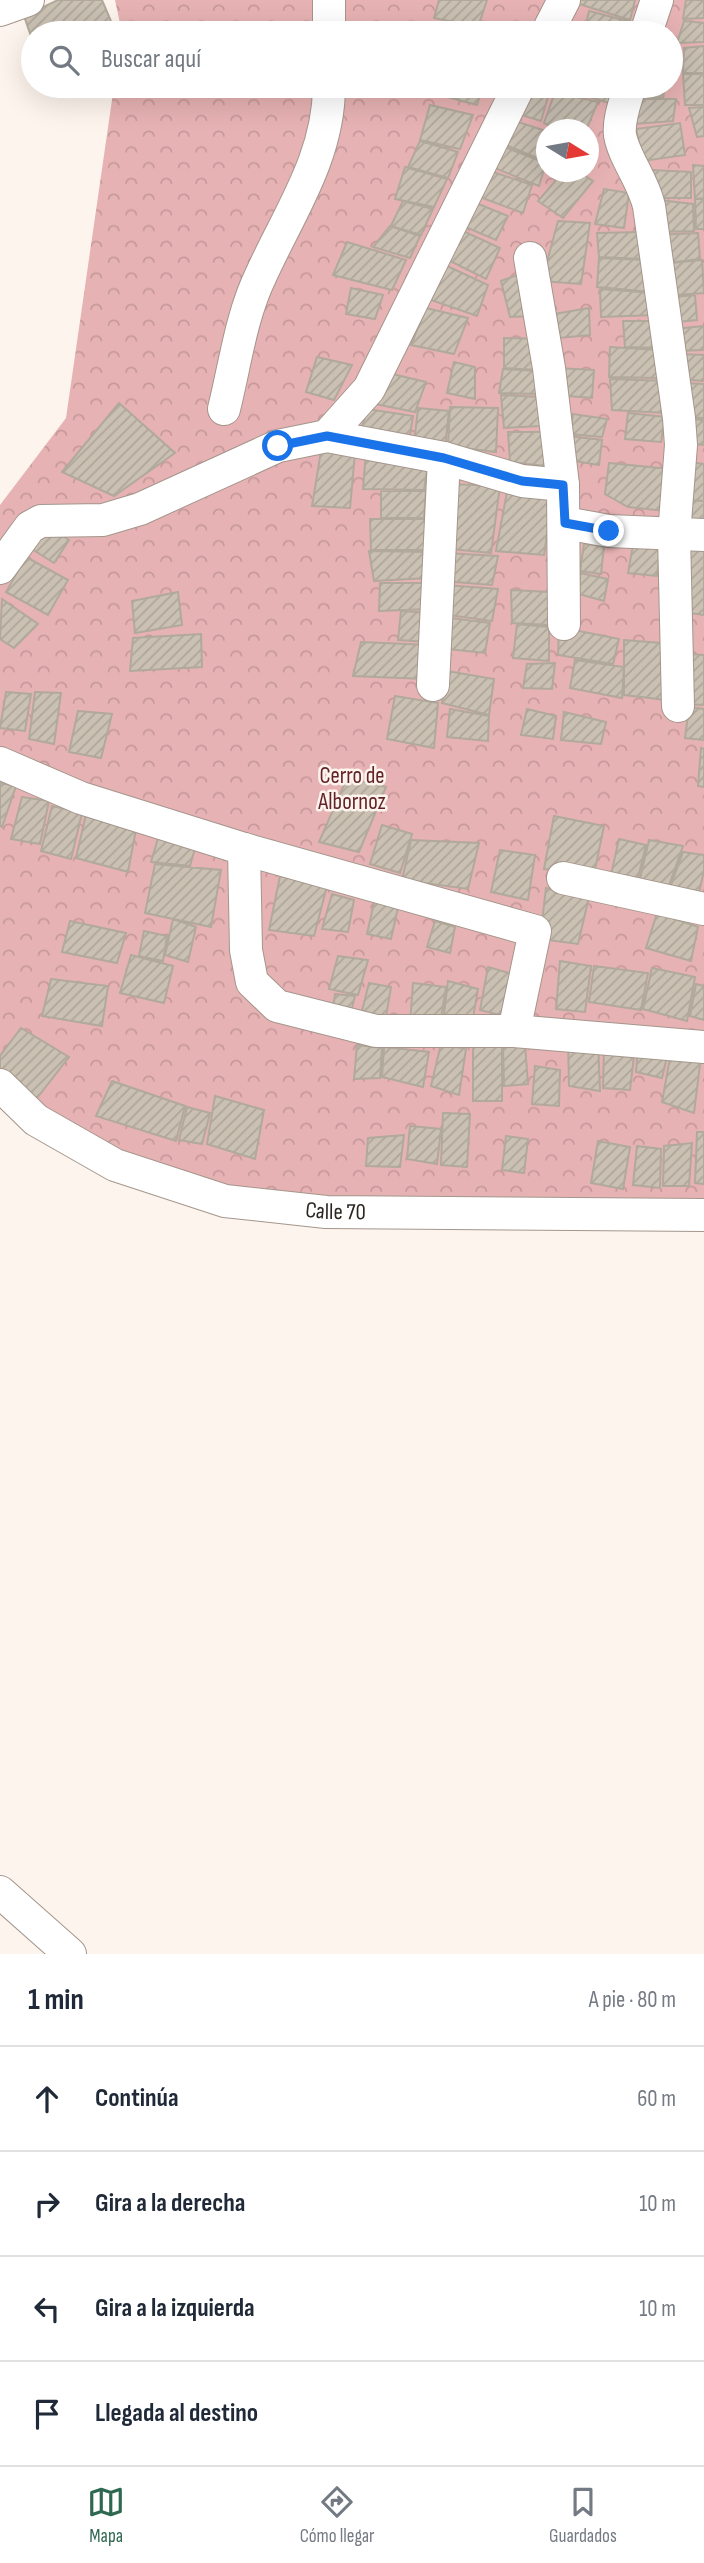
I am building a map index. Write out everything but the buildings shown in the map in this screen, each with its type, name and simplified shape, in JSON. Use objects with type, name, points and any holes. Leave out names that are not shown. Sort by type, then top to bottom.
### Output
[{"type":"street","points":[[0,10],[28,0]]},
{"type":"street","points":[[329,0],[329,21]]},
{"type":"street","points":[[553,21],[564,0]]},
{"type":"street","points":[[650,21],[657,0]]},
{"type":"street","points":[[224,409],[249,307],[260,276],[297,206],[318,154],[326,124],[328,98]]},
{"type":"street","points":[[327,436],[369,389],[513,98]]},
{"type":"street","points":[[627,98],[619,132],[625,151],[643,183],[649,206],[679,418],[689,535],[678,706]]},
{"type":"street","points":[[530,258],[549,368],[563,485],[564,624]]},
{"type":"street","points":[[0,568],[30,527],[41,521],[103,520],[139,509],[278,446],[327,436],[444,458],[522,481],[563,485]]},
{"type":"street","points":[[433,685],[444,458]]},
{"type":"street","points":[[565,523],[609,531],[689,535]]},
{"type":"street","points":[[0,763],[81,799],[244,849],[535,931],[514,1031]]},
{"type":"street","points":[[244,849],[246,950],[252,982],[277,1006],[376,1031],[514,1031],[704,1047]]},
{"type":"street","points":[[563,878],[704,909]]},
{"type":"street","name":"Calle 70","points":[[0,1085],[36,1120],[115,1165],[225,1201],[326,1212],[704,1215]]},
{"type":"street","points":[[0,1892],[69,1954]]},
{"type":"green space","name":"Cerro de Albornoz","points":[[115,0],[704,0],[704,1208],[314,1210],[117,1157],[38,1112],[0,1075],[0,505],[66,418],[112,98],[683,98],[683,21],[119,21]]},
{"type":"route","points":[[278,446],[327,436],[444,458],[522,481],[563,485],[565,523],[609,531]]}]
